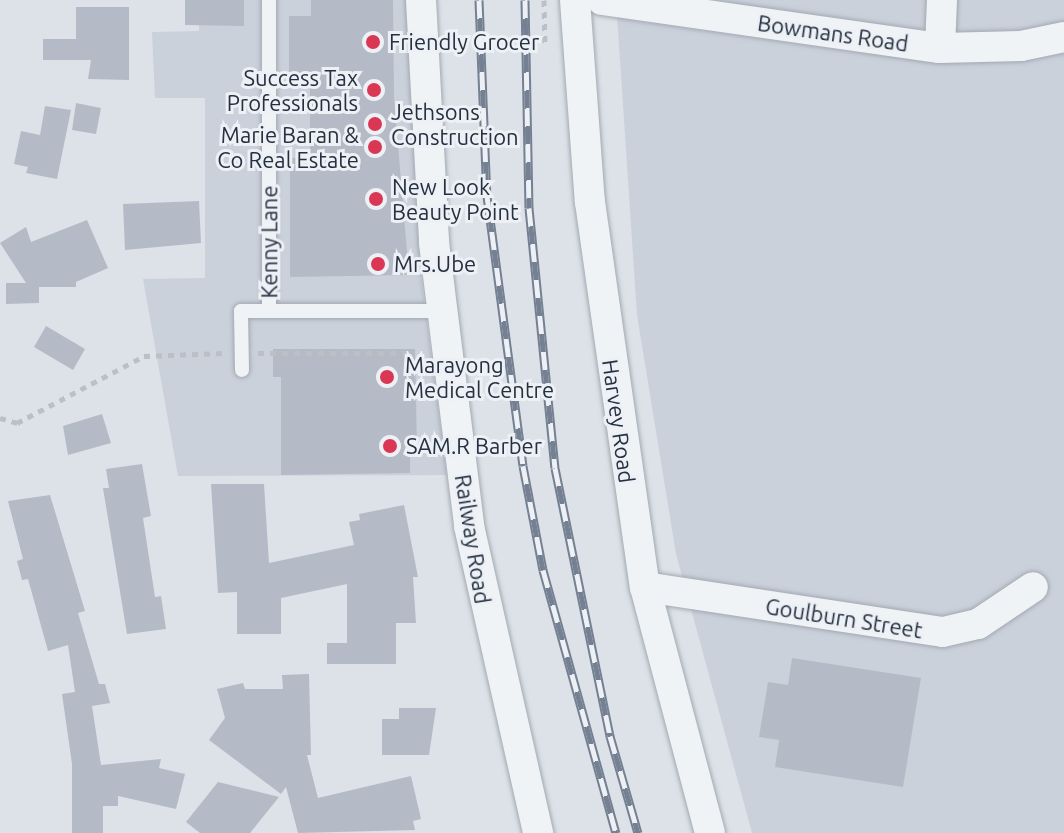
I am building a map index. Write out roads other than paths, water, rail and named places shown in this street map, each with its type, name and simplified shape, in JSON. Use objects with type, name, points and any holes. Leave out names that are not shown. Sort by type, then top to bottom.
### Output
[{"type":"street","name":"Railway Road","points":[[421,0],[428,178],[441,311],[482,603],[538,833]]},
{"type":"street","name":"Harvey Road","points":[[575,0],[590,202],[645,587],[710,833]]},
{"type":"street","name":"Bowmans Road","points":[[602,0],[940,48],[1021,46],[1064,37]]},
{"type":"street","points":[[940,48],[942,0]]},
{"type":"street","name":"Goulburn Street","points":[[645,587],[943,632],[978,624],[1033,587]]},
{"type":"lane","name":"Kenny Lane","points":[[269,0],[269,311],[441,311]]},
{"type":"lane","points":[[242,370],[241,311],[269,311]]},
{"type":"railway","points":[[479,0],[487,196],[523,466],[543,570],[616,833]]},
{"type":"railway","points":[[525,0],[529,208],[555,468],[610,736],[638,833]]},
{"type":"place","name":"Friendly Grocer","points":[[373,42]]},
{"type":"place","name":"Success Tax Professionals","points":[[374,90]]},
{"type":"place","name":"Jethsons Construction","points":[[375,124]]},
{"type":"place","name":"Marie Baran & Co Real Estate","points":[[375,147]]},
{"type":"place","name":"New Look Beauty Point","points":[[376,199]]},
{"type":"place","name":"Mrs.Ube","points":[[378,264]]},
{"type":"place","name":"Marayong Medical Centre","points":[[387,377]]},
{"type":"place","name":"SAM.R Barber","points":[[390,446]]}]
